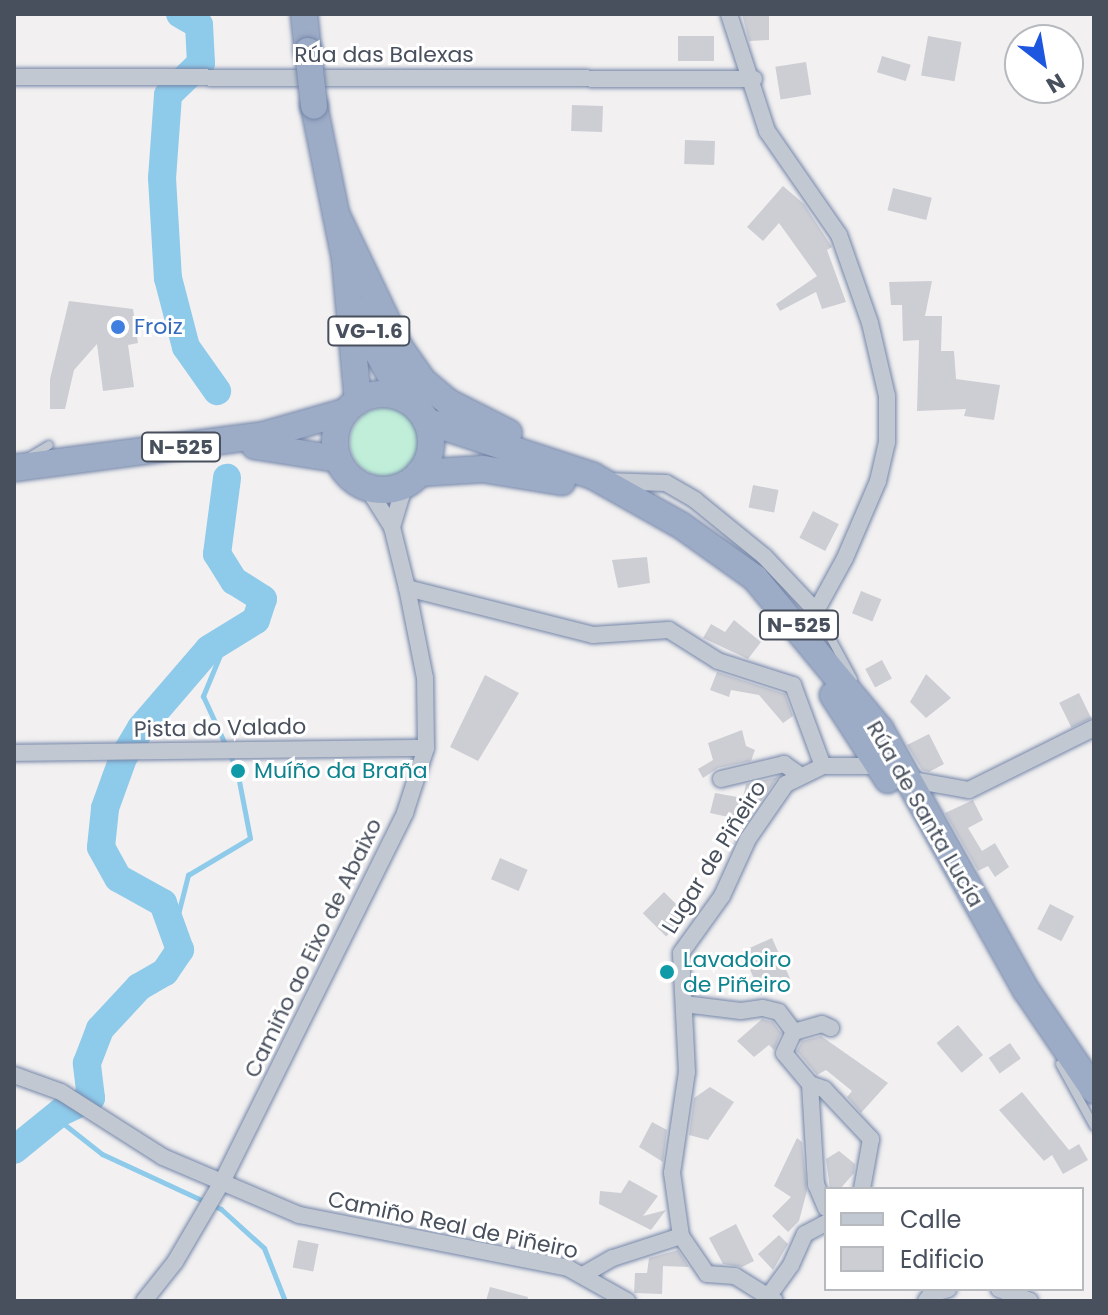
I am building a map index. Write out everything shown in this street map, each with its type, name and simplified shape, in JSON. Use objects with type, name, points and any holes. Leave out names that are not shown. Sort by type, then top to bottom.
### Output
[{"type":"highway","name":"VG-1.6","points":[[304,14],[314,106],[345,259],[374,346],[403,398]]},
{"type":"highway","points":[[336,214],[400,348],[423,381],[448,402],[550,451],[563,474]]},
{"type":"highway","name":"VG-1.6","points":[[345,259],[351,406]]},
{"type":"highway","name":"N-525","points":[[14,468],[249,437],[388,394],[403,398],[426,421]]},
{"type":"highway","points":[[351,406],[337,426],[338,459],[354,481],[367,487]]},
{"type":"highway","points":[[412,479],[430,448],[426,421]]},
{"type":"highway","name":"Rúa de Santa Lucía","points":[[426,421],[563,474],[674,538],[744,592],[804,658],[880,766],[1060,1064],[1094,1106]]},
{"type":"highway","name":"N-525","points":[[14,477],[252,446],[338,459]]},
{"type":"highway","name":"Rúa de Santa Lucía","points":[[412,479],[483,469],[563,474],[603,482],[643,497],[755,578],[880,729],[1040,1012],[1094,1090]]},
{"type":"highway","name":"N-525","points":[[367,487],[412,479]]},
{"type":"street","points":[[643,497],[695,500],[764,556],[816,611],[845,558],[878,481],[887,442],[887,396],[870,323],[839,235],[767,131],[754,79],[729,14]]},
{"type":"street","name":"Rúa das Balexas","points":[[14,77],[208,74],[754,79]]},
{"type":"street","points":[[563,474],[643,497],[695,500]]},
{"type":"street","points":[[392,527],[412,479]]},
{"type":"street","points":[[367,487],[392,527]]},
{"type":"street","points":[[643,497],[766,600],[785,620],[804,658]]},
{"type":"street","name":"Camiño ao Eixo de Abaixo","points":[[144,1301],[214,1196],[405,813],[426,748],[425,678],[392,527]]},
{"type":"street","points":[[407,588],[593,635],[669,630],[718,661],[793,685],[823,766]]},
{"type":"street","points":[[907,779],[969,790],[1094,728]]},
{"type":"street","name":"Pista do Valado","points":[[14,753],[426,748]]},
{"type":"street","points":[[721,779],[784,764],[801,776]]},
{"type":"street","name":"Lugar de Piñeiro","points":[[824,1224],[805,1234],[772,1297],[735,1276],[707,1274],[681,1236],[672,1173],[687,1072],[681,1035],[684,1004],[681,953],[722,896],[766,809],[786,784],[823,766],[880,766]]},
{"type":"street","points":[[684,1004],[741,1011],[763,1008],[779,1012],[794,1032]]},
{"type":"street","points":[[831,1028],[822,1024],[794,1032],[784,1053],[810,1084],[824,1089],[871,1139],[862,1187]]},
{"type":"street","name":"Camiño Real de Piñeiro","points":[[14,1075],[61,1092],[163,1157],[214,1196],[583,1275],[627,1301]]},
{"type":"street","points":[[810,1084],[816,1185],[824,1203]]},
{"type":"street","points":[[583,1275],[613,1258],[681,1236]]},
{"type":"street","points":[[1004,1291],[1030,1301]]},
{"type":"lane","points":[[211,428],[249,437]]},
{"type":"lane","points":[[14,460],[29,457],[49,445]]},
{"type":"lane","points":[[816,611],[880,729]]},
{"type":"lane","name":"Rúa de Santa Lucía","points":[[1060,1064],[1094,1126]]},
{"type":"green space","points":[[377,408],[391,408],[403,413],[413,423],[418,442],[413,461],[403,471],[391,476],[377,476],[365,471],[355,461],[350,449],[350,435],[355,423],[365,413]]},
{"type":"building","points":[[742,14],[769,14],[769,40],[749,41]]},
{"type":"building","points":[[678,36],[714,36],[714,61],[678,61]]},
{"type":"building","points":[[928,36],[961,42],[955,81],[921,75]]},
{"type":"building","points":[[882,56],[911,65],[906,81],[877,72]]},
{"type":"building","points":[[806,62],[811,95],[781,99],[775,67]]},
{"type":"building","points":[[572,105],[603,106],[602,132],[571,131]]},
{"type":"building","points":[[685,140],[715,141],[714,165],[684,164]]},
{"type":"building","points":[[783,186],[804,204],[832,247],[827,250],[846,302],[822,309],[816,292],[780,311],[776,304],[817,276],[779,223],[763,241],[747,227]]},
{"type":"building","points":[[893,188],[932,198],[926,220],[887,210]]},
{"type":"building","points":[[932,281],[925,316],[942,316],[941,351],[954,351],[956,379],[1000,385],[994,420],[964,416],[966,409],[917,411],[919,340],[903,341],[902,305],[891,305],[889,282]]},
{"type":"building","points":[[69,301],[133,309],[138,343],[128,345],[134,387],[103,391],[97,344],[74,370],[65,409],[50,409],[50,379]]},
{"type":"building","points":[[753,485],[779,490],[774,513],[749,508]]},
{"type":"building","points":[[813,511],[839,524],[825,551],[799,538]]},
{"type":"building","points":[[647,557],[650,583],[618,588],[612,560]]},
{"type":"building","points":[[861,591],[881,599],[872,621],[852,613]]},
{"type":"building","points":[[734,620],[761,642],[748,659],[703,638],[711,624],[725,632]]},
{"type":"building","points":[[882,660],[892,679],[875,687],[865,669]]},
{"type":"building","points":[[717,672],[785,694],[793,716],[783,723],[759,695],[731,690],[729,697],[710,690]]},
{"type":"building","points":[[926,674],[951,698],[926,718],[910,702]]},
{"type":"building","points":[[485,675],[519,693],[478,761],[450,747]]},
{"type":"building","points":[[1079,693],[1091,718],[1072,728],[1059,703]]},
{"type":"building","points":[[742,730],[746,746],[755,750],[751,761],[718,768],[703,778],[698,769],[713,760],[708,743]]},
{"type":"building","points":[[929,734],[944,764],[929,772],[922,770],[907,745]]},
{"type":"building","points":[[778,777],[747,821],[710,813],[715,793],[743,798],[746,784]]},
{"type":"building","points":[[973,800],[983,820],[968,828],[982,851],[995,843],[1009,867],[995,877],[988,866],[978,871],[945,813]]},
{"type":"building","points":[[500,858],[528,870],[519,891],[491,879]]},
{"type":"building","points":[[664,892],[687,915],[666,937],[643,913]]},
{"type":"building","points":[[1050,904],[1074,916],[1061,941],[1037,929]]},
{"type":"building","points":[[772,938],[792,982],[761,995],[742,951]]},
{"type":"building","points":[[762,1019],[773,1022],[781,1033],[774,1050],[769,1045],[754,1057],[737,1041]]},
{"type":"building","points":[[958,1025],[983,1055],[962,1073],[937,1043]]},
{"type":"building","points":[[821,1036],[888,1083],[861,1113],[847,1097],[852,1091],[826,1070],[817,1075],[797,1051],[802,1041]]},
{"type":"building","points":[[1010,1043],[1021,1059],[1000,1073],[989,1058]]},
{"type":"building","points":[[710,1087],[734,1102],[708,1140],[689,1135],[694,1098]]},
{"type":"building","points":[[1022,1092],[1069,1150],[1079,1144],[1088,1160],[1063,1174],[1052,1155],[1044,1161],[999,1110]]},
{"type":"building","points":[[652,1122],[667,1130],[663,1162],[639,1147]]},
{"type":"building","points":[[797,1138],[802,1142],[807,1191],[799,1221],[788,1232],[772,1216],[791,1197],[774,1186]]},
{"type":"building","points":[[839,1151],[855,1164],[854,1173],[842,1187],[830,1187],[826,1159]]},
{"type":"building","points":[[629,1180],[658,1196],[643,1216],[666,1210],[651,1230],[599,1204],[600,1191],[621,1193]]},
{"type":"building","points":[[736,1224],[754,1261],[742,1267],[723,1264],[709,1238]]},
{"type":"building","points":[[779,1235],[788,1244],[773,1270],[758,1254]]},
{"type":"building","points":[[298,1240],[319,1244],[313,1271],[293,1267]]},
{"type":"building","points":[[678,1250],[689,1267],[663,1266],[662,1294],[634,1293],[635,1273],[647,1273],[649,1258]]},
{"type":"building","points":[[490,1287],[528,1297],[527,1301],[486,1301]]},
{"type":"waterway","points":[[180,14],[199,25],[201,63],[168,95],[162,178],[168,278],[186,347],[217,391]]},
{"type":"waterway","points":[[14,1150],[61,1112],[91,1098],[87,1063],[100,1029],[139,987],[165,972],[180,950],[163,903],[118,878],[101,847],[105,808],[123,758],[141,728],[209,649],[256,620],[263,599],[234,581],[217,554],[227,478]]},
{"type":"waterway","points":[[227,638],[203,696],[235,766]]},
{"type":"waterway","points":[[175,926],[188,875],[250,838],[239,781]]},
{"type":"waterway","points":[[55,1117],[102,1154],[221,1209],[264,1248],[285,1301]]},
{"type":"place","name":"Froiz","points":[[118,327]]},
{"type":"place","name":"Muíño da Braña","points":[[238,771]]},
{"type":"place","name":"Lavadoiro de Piñeiro","points":[[667,972]]}]
